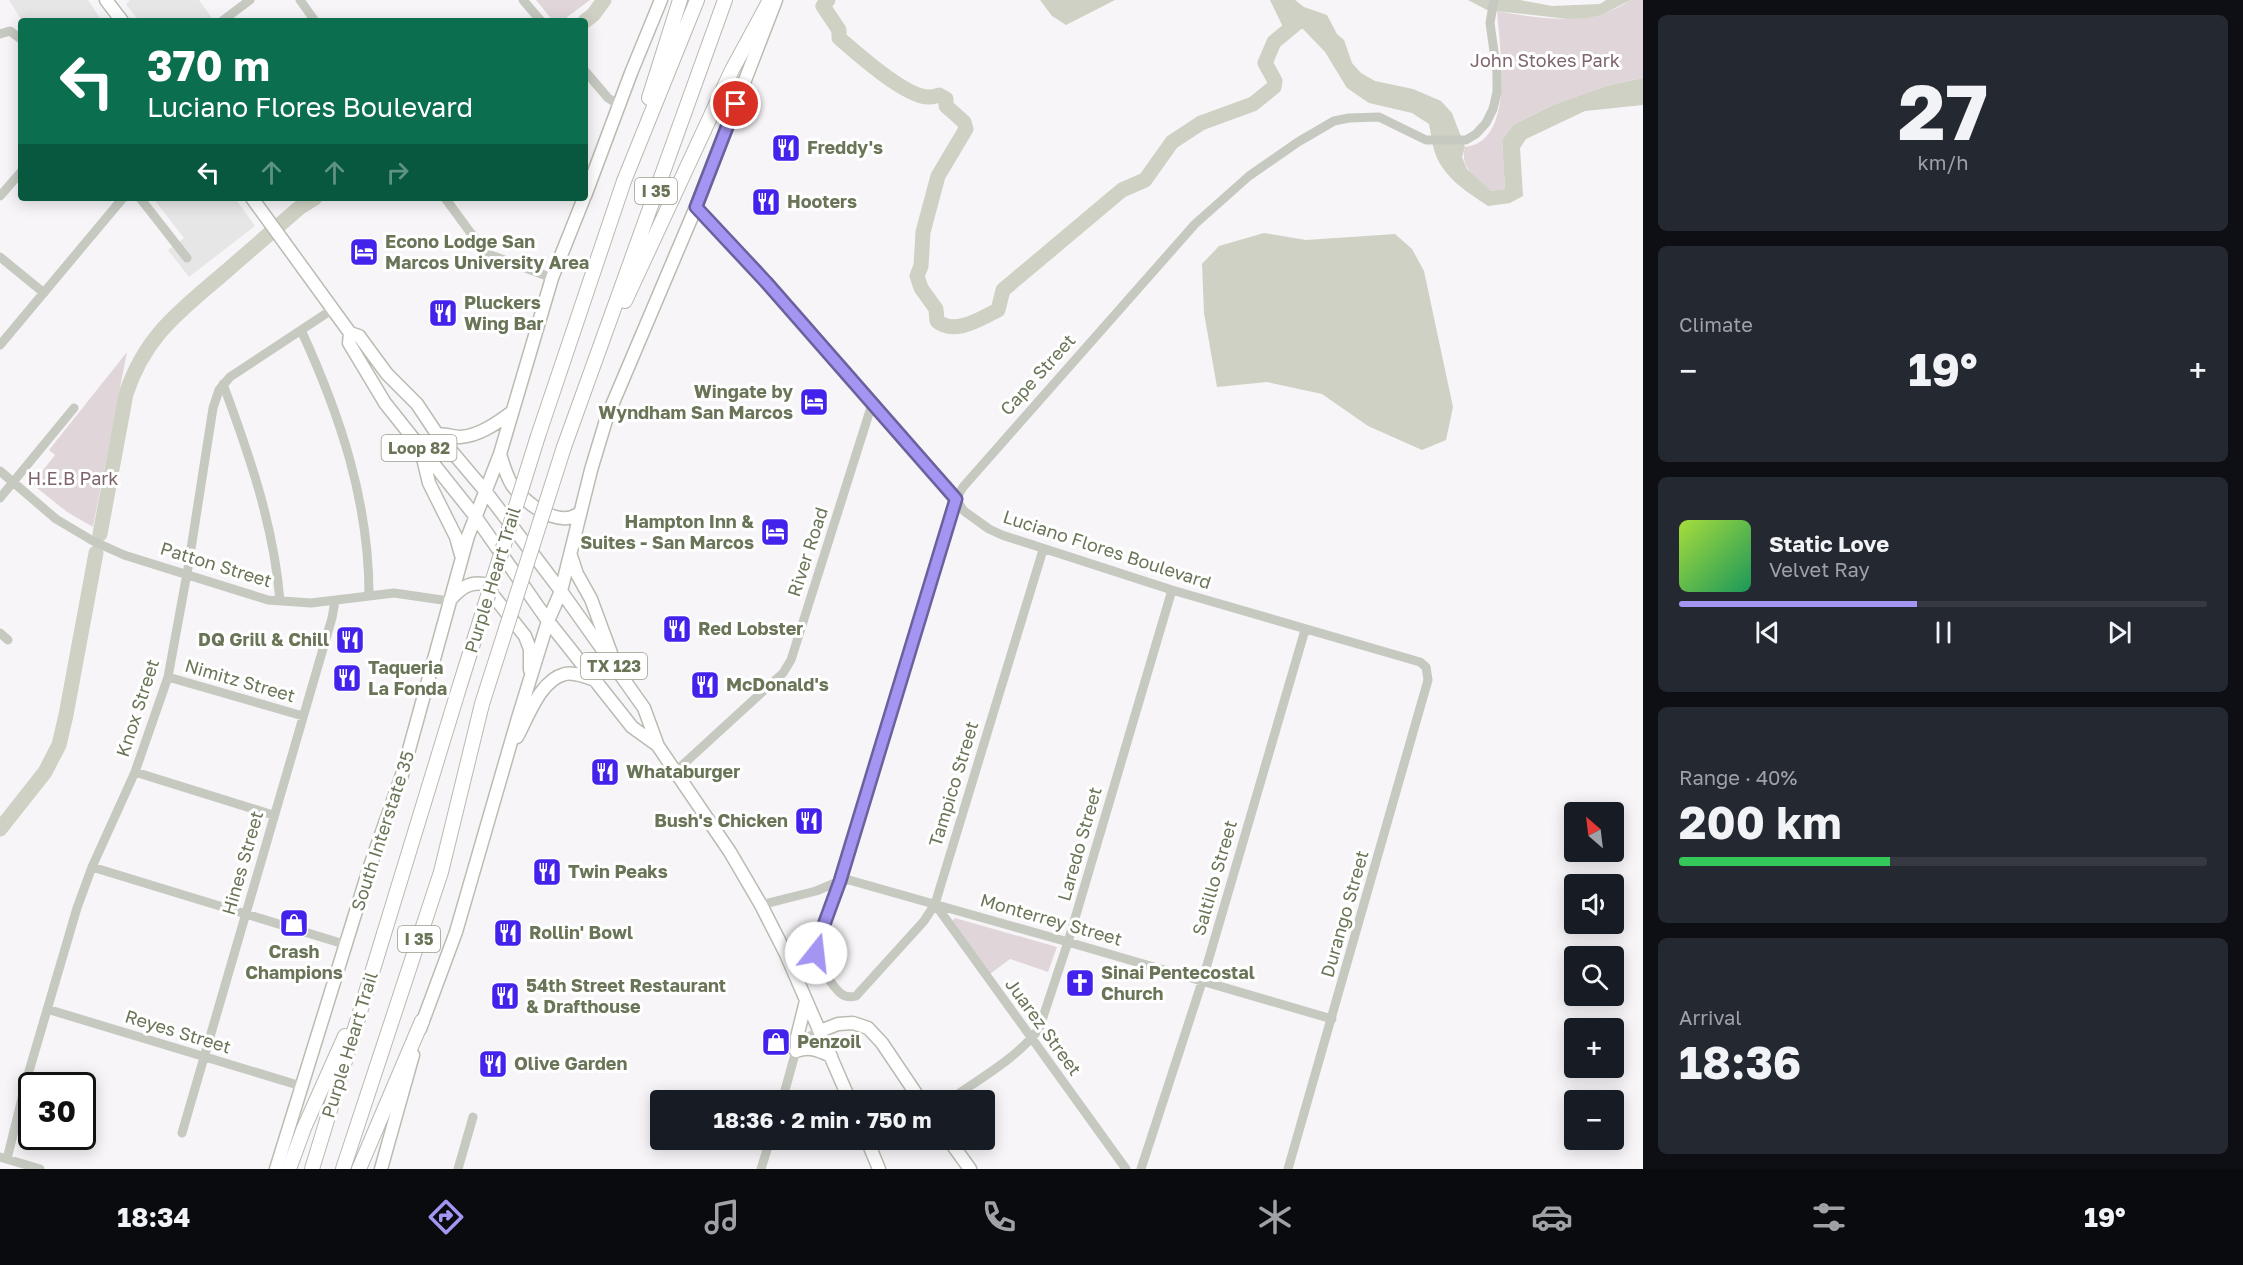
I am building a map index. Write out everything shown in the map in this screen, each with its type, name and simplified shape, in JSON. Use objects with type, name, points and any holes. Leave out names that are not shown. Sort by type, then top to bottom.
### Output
[{"type":"highway","points":[[629,169],[656,72],[680,0]]},
{"type":"highway","name":"Purple Heart Trail","points":[[312,1169],[538,436],[629,169],[696,0]]},
{"type":"highway","name":"Purple Heart Trail","points":[[343,1169],[441,872],[482,704],[564,447],[725,0]]},
{"type":"highway","points":[[587,382],[732,70],[770,0]]},
{"type":"highway","points":[[289,1169],[304,1128],[370,979]]},
{"type":"highway","points":[[359,1169],[422,1021]]},
{"type":"main road","points":[[106,0],[120,18]]},
{"type":"main road","name":"South Interstate 35","points":[[588,189],[661,0]]},
{"type":"main road","points":[[381,1169],[422,1021],[456,932],[548,621],[561,591],[607,417],[696,207],[776,0]]},
{"type":"main road","name":"Loop 82","points":[[254,201],[350,333],[349,343],[385,403],[475,516]]},
{"type":"main road","name":"South Interstate 35","points":[[276,1169],[370,866],[412,740],[461,559],[475,516],[500,454],[552,278],[583,201]]},
{"type":"main road","name":"TX 123","points":[[350,333],[359,336],[387,374],[417,404],[437,434],[486,492],[561,591],[645,708],[658,746],[730,852],[761,905],[786,954],[845,1090]]},
{"type":"main road","points":[[437,434],[451,434],[459,437],[474,434],[494,425],[512,412]]},
{"type":"main road","points":[[421,450],[429,483],[456,537],[461,559]]},
{"type":"main road","points":[[500,454],[512,485],[534,507],[569,519],[580,513]]},
{"type":"main road","name":"TX 123","points":[[475,516],[548,621],[632,727],[658,746]]},
{"type":"main road","points":[[570,554],[577,574],[591,599],[616,669]]},
{"type":"main road","points":[[449,601],[468,585],[476,582],[484,584],[525,636],[530,649],[529,684]]},
{"type":"main road","points":[[507,757],[540,694],[550,682],[565,674],[580,675],[597,681]]},
{"type":"main road","points":[[806,1001],[796,1049],[814,1048],[831,1056]]},
{"type":"main road","points":[[820,1031],[838,1024],[852,1023],[868,1028],[882,1043],[914,1090]]},
{"type":"main road","points":[[871,1150],[879,1169]]},
{"type":"main road","points":[[956,1150],[970,1169]]},
{"type":"street","points":[[226,18],[250,0]]},
{"type":"street","points":[[300,0],[313,18]]},
{"type":"street","points":[[523,0],[538,18]]},
{"type":"street","name":"Cape Street","points":[[849,998],[840,994],[819,965],[816,953],[818,941],[840,881],[956,499],[981,464],[1195,224],[1250,176],[1298,142],[1334,121],[1379,117],[1426,140],[1466,140],[1476,134],[1486,123],[1493,109],[1497,92],[1491,14],[1494,0]]},
{"type":"street","points":[[588,75],[608,98],[619,105]]},
{"type":"street","points":[[0,196],[18,175]]},
{"type":"street","points":[[0,345],[121,201]]},
{"type":"street","points":[[142,201],[187,258]]},
{"type":"street","points":[[447,201],[470,232],[491,255],[552,278]]},
{"type":"street","name":"Luciano Flores Boulevard","points":[[696,207],[766,282],[956,499],[964,512],[989,529],[1043,550],[1305,630],[1420,662],[1426,667]]},
{"type":"street","points":[[0,257],[44,293]]},
{"type":"street","points":[[280,601],[268,528],[252,463],[223,384],[240,370],[333,309]]},
{"type":"street","points":[[301,330],[332,402],[357,486],[366,532],[369,596]]},
{"type":"street","name":"Knox Street","points":[[3,1158],[77,908],[92,867],[135,772],[168,677],[213,408],[223,384]]},
{"type":"street","name":"River Road","points":[[676,771],[783,673],[791,660],[872,404]]},
{"type":"street","points":[[0,498],[74,408]]},
{"type":"street","name":"Patton Street","points":[[0,471],[56,519],[93,541],[124,555],[268,600],[335,601],[394,593],[449,601]]},
{"type":"street","name":"Tampico Street","points":[[849,998],[856,996],[924,921],[935,904],[1043,550]]},
{"type":"street","name":"Laredo Street","points":[[963,1090],[1014,1054],[1039,1029],[1068,942],[1172,590]]},
{"type":"street","name":"Hines Street","points":[[182,1133],[335,601]]},
{"type":"street","name":"Saltillo Street","points":[[1141,1169],[1202,982],[1305,630]]},
{"type":"street","name":"Durango Street","points":[[1288,1169],[1428,680],[1426,667]]},
{"type":"street","name":"Nimitz Street","points":[[168,677],[303,716]]},
{"type":"street","points":[[135,772],[273,815]]},
{"type":"street","points":[[92,867],[347,945]]},
{"type":"street","name":"Monterrey Street","points":[[840,881],[849,880],[935,904],[1332,1019]]},
{"type":"street","points":[[761,905],[816,891],[840,881]]},
{"type":"street","name":"Juarez Street","points":[[935,904],[1126,1169]]},
{"type":"street","name":"Reyes Street","points":[[47,1009],[301,1086]]},
{"type":"street","points":[[785,1090],[796,1049],[804,1039],[820,1031]]},
{"type":"street","points":[[458,1169],[473,1117]]},
{"type":"street","points":[[761,1169],[767,1150]]},
{"type":"street","points":[[3,1158],[40,1169]]},
{"type":"shaded area","points":[[9,0],[88,0],[100,18],[20,18]]},
{"type":"shaded area","points":[[130,0],[199,0],[212,18],[137,18],[126,4]]},
{"type":"shaded area","points":[[1040,0],[1115,0],[1066,25],[1052,16]]},
{"type":"shaded area","points":[[1270,0],[1295,0],[1304,7],[1327,15],[1337,34],[1344,40],[1352,63],[1361,73],[1375,81],[1413,89],[1441,101],[1452,113],[1465,147],[1462,157],[1467,169],[1491,191],[1505,189],[1502,140],[1513,125],[1553,105],[1606,86],[1643,78],[1643,105],[1585,111],[1526,139],[1520,148],[1523,196],[1510,203],[1488,206],[1457,184],[1444,170],[1435,153],[1429,124],[1412,113],[1369,103],[1347,88],[1325,52],[1303,29],[1283,27]]},
{"type":"shaded area","points":[[1468,0],[1520,0],[1552,6],[1600,4],[1606,0],[1631,0],[1601,15],[1568,19],[1487,10]]},
{"type":"shaded area","points":[[155,201],[237,201],[255,226],[189,277],[168,250],[184,238]]},
{"type":"shaded area","points":[[1264,233],[1306,240],[1395,234],[1412,249],[1424,271],[1453,407],[1446,440],[1422,450],[1368,426],[1322,394],[1267,382],[1217,387],[1204,313],[1202,264],[1219,246]]},
{"type":"green space","points":[[536,0],[590,0],[566,18],[551,18]]},
{"type":"green space","name":"John Stokes Park","points":[[1631,0],[1643,0],[1643,78],[1606,86],[1553,105],[1513,125],[1502,140],[1505,189],[1491,191],[1470,172],[1464,161],[1464,154],[1465,147],[1481,141],[1492,128],[1499,110],[1501,67],[1497,11],[1566,19],[1600,14],[1616,9]]},
{"type":"green space","name":"H.E.B Park","points":[[127,352],[93,527],[67,512],[32,484],[55,455],[49,450]]},
{"type":"green space","points":[[955,918],[1057,947],[1048,972],[1010,959],[990,974],[952,921]]},
{"type":"waterway","points":[[588,19],[604,0]]},
{"type":"waterway","points":[[828,0],[823,6],[839,30],[839,38],[883,74],[909,91],[920,96],[939,95],[946,99],[946,106],[964,122],[966,129],[938,176],[923,232],[921,266],[917,276],[921,288],[936,309],[937,321],[952,327],[968,324],[998,310],[1003,290],[1122,190],[1145,180],[1172,142],[1201,123],[1253,104],[1274,87],[1275,81],[1265,63],[1274,42],[1303,18]]},
{"type":"waterway","points":[[100,534],[126,394],[143,356],[165,326],[178,313],[299,208],[310,201]]},
{"type":"waterway","points":[[0,829],[45,772],[59,745],[96,553]]},
{"type":"place","name":"Freddy's","points":[[786,148]]},
{"type":"place","name":"Hooters","points":[[766,202]]},
{"type":"place","name":"Econo Lodge San Marcos University Area","points":[[364,252]]},
{"type":"place","name":"Pluckers Wing Bar","points":[[443,313]]},
{"type":"place","name":"Wingate by Wyndham San Marcos","points":[[814,402]]},
{"type":"place","name":"Hampton Inn & Suites - San Marcos","points":[[775,532]]},
{"type":"place","name":"Red Lobster","points":[[677,629]]},
{"type":"place","name":"DQ Grill & Chill","points":[[350,640]]},
{"type":"place","name":"Taqueria La Fonda","points":[[347,678]]},
{"type":"place","name":"McDonald's","points":[[705,685]]},
{"type":"place","name":"Whataburger","points":[[605,772]]},
{"type":"place","name":"Bush's Chicken","points":[[809,821]]},
{"type":"place","name":"Twin Peaks","points":[[547,872]]},
{"type":"place","name":"Crash Champions","points":[[294,923]]},
{"type":"place","name":"Rollin' Bowl","points":[[508,933]]},
{"type":"place","name":"Sinai Pentecostal Church","points":[[1080,983]]},
{"type":"place","name":"54th Street Restaurant & Drafthouse","points":[[505,996]]},
{"type":"place","name":"Penzoil","points":[[776,1042]]},
{"type":"place","name":"Olive Garden","points":[[493,1064]]},
{"type":"route","points":[[736,104],[696,207],[766,282],[956,499],[816,953]]}]
